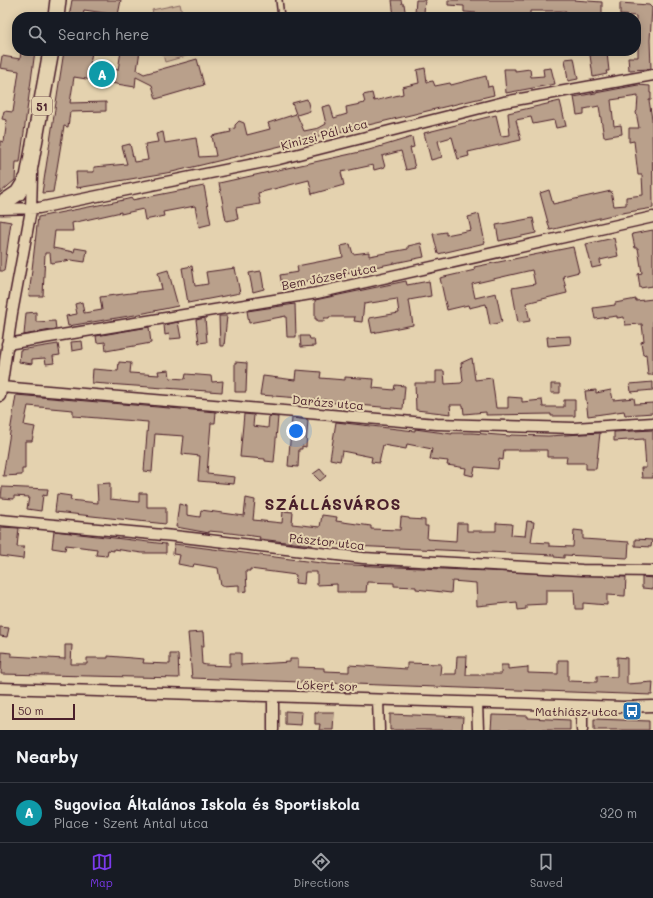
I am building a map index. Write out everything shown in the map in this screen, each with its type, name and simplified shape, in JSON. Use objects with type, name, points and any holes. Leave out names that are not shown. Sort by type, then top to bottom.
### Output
[{"type":"main road","points":[[57,12],[58,0]]},
{"type":"main road","name":"51","points":[[0,205],[13,198],[23,188],[28,177],[50,56]]},
{"type":"street","name":"Kinizsi Pál utca","points":[[0,209],[31,210],[279,159],[504,102],[653,75]]},
{"type":"street","points":[[1,392],[7,344],[31,210],[32,161]]},
{"type":"street","name":"Bem József utca","points":[[7,344],[317,293],[653,217]]},
{"type":"street","name":"Darázs utca","points":[[1,392],[438,424],[574,428],[653,423]]},
{"type":"street","name":"Pásztor utca","points":[[0,520],[174,536],[363,558],[582,570],[653,571]]},
{"type":"street","name":"Lőkert sor","points":[[0,688],[582,706],[653,706]]},
{"type":"street","points":[[273,730],[274,696]]},
{"type":"street","points":[[378,700],[379,730]]},
{"type":"street","points":[[478,703],[478,730]]},
{"type":"street","points":[[582,706],[582,730]]},
{"type":"lane","points":[[279,0],[280,12]]},
{"type":"shaded area","points":[[180,4],[182,12],[153,12],[152,10]]},
{"type":"shaded area","points":[[163,56],[186,56],[165,62]]},
{"type":"building","points":[[72,0],[121,0],[119,12],[98,12],[84,10],[84,12],[70,12]]},
{"type":"building","points":[[392,0],[401,0],[402,4],[404,4],[405,12],[393,12]]},
{"type":"building","points":[[416,0],[425,0],[424,12],[415,12]]},
{"type":"building","points":[[448,0],[573,0],[602,2],[602,12],[464,12],[464,6],[448,5]]},
{"type":"building","points":[[620,3],[649,5],[652,8],[650,40],[651,69],[629,70],[628,57],[641,56],[641,12],[620,12]]},
{"type":"building","points":[[2,56],[20,59],[20,56],[34,56],[20,162],[16,162],[15,180],[0,193],[0,141],[4,142],[7,120],[2,119],[4,111],[13,112],[19,71],[0,68]]},
{"type":"building","points":[[63,56],[91,56],[90,65],[118,70],[120,56],[139,56],[137,70],[144,74],[197,59],[204,85],[156,99],[152,85],[136,77],[135,87],[74,77],[70,103],[106,102],[106,111],[70,112],[68,127],[64,126],[53,192],[42,193]]},
{"type":"building","points":[[590,56],[607,56],[609,71],[606,71],[607,74],[593,77]]},
{"type":"building","points":[[574,58],[578,79],[568,81],[565,59]]},
{"type":"building","points":[[425,68],[427,82],[433,81],[435,86],[450,83],[451,85],[486,76],[488,87],[492,86],[494,95],[172,172],[77,188],[76,172],[94,172],[94,167],[127,164],[122,146],[130,144],[134,162],[148,160],[145,144],[158,142],[156,134],[163,132],[165,143],[196,138],[199,157],[216,156],[212,136],[231,132],[230,129],[235,128],[235,125],[239,121],[244,123],[247,135],[270,129],[268,123],[296,114],[292,103],[307,99],[310,111],[297,115],[304,131],[319,128],[326,124],[322,107],[330,105],[334,118],[347,114],[346,107],[365,103],[363,95],[372,93],[374,101],[403,94],[402,87],[419,83],[417,70]]},
{"type":"building","points":[[551,68],[555,84],[506,93],[504,69],[515,69],[515,71],[530,69],[531,77],[544,76],[543,69]]},
{"type":"building","points":[[638,85],[650,86],[651,93],[651,100],[649,100],[652,119],[653,208],[616,214],[550,230],[540,193],[549,190],[553,204],[611,191],[614,206],[626,205],[626,197],[643,195],[642,175],[638,175],[634,141],[629,142],[629,128],[639,128],[636,112],[638,96],[611,100],[614,126],[621,125],[622,134],[604,137],[599,106],[584,109],[584,114],[577,115],[574,97]]},
{"type":"building","points":[[560,101],[566,126],[556,128],[554,120],[533,124],[531,117],[516,120],[521,140],[468,152],[469,156],[458,159],[452,137],[438,141],[442,157],[431,160],[424,133],[496,115],[501,136],[510,135],[508,113]]},
{"type":"building","points":[[412,137],[414,147],[410,148],[415,168],[406,170],[401,151],[382,156],[385,167],[374,170],[373,165],[341,172],[344,185],[312,194],[309,180],[258,193],[260,204],[236,208],[238,219],[226,221],[219,183],[369,150]]},
{"type":"building","points":[[204,186],[211,224],[199,227],[195,206],[163,212],[164,216],[145,220],[143,209],[121,214],[121,212],[72,223],[73,231],[55,231],[53,248],[74,252],[75,248],[87,250],[85,262],[71,260],[51,263],[50,253],[45,253],[43,296],[29,296],[38,217],[132,198],[132,200]]},
{"type":"building","points":[[479,214],[485,243],[438,254],[433,234],[446,232],[446,235],[471,230],[468,217]]},
{"type":"building","points":[[533,218],[536,233],[499,241],[496,225]]},
{"type":"building","points":[[0,220],[11,222],[4,271],[0,271]]},
{"type":"building","points":[[653,230],[653,286],[640,288],[638,274],[642,273],[638,248],[635,248],[632,234]]},
{"type":"building","points":[[614,238],[618,256],[600,260],[601,266],[592,268],[586,244]]},
{"type":"building","points":[[421,243],[424,257],[282,286],[280,275],[298,272],[297,266],[343,257],[341,246],[350,244],[353,254],[369,252],[369,256],[408,249],[408,246]]},
{"type":"building","points":[[573,247],[579,272],[563,276],[567,293],[526,303],[530,321],[518,323],[512,288],[535,284],[532,270],[472,284],[475,298],[496,293],[502,322],[490,325],[486,304],[469,308],[468,305],[447,310],[440,278],[475,270],[474,267]]},
{"type":"building","points":[[192,266],[195,286],[208,284],[206,272],[235,268],[240,293],[188,303],[182,268]]},
{"type":"building","points":[[168,270],[178,306],[68,326],[66,316],[77,314],[75,304],[82,302],[84,313],[102,310],[100,297],[162,289],[158,273]]},
{"type":"building","points":[[261,271],[264,289],[253,292],[249,273]]},
{"type":"building","points":[[406,281],[407,285],[429,281],[431,296],[409,300],[413,325],[372,333],[369,318],[399,313],[397,299],[364,304],[362,322],[354,321],[355,317],[329,317],[324,318],[325,321],[317,321],[317,319],[315,319],[315,300]]},
{"type":"building","points":[[636,299],[636,301],[653,299],[653,375],[648,375],[646,354],[643,355],[641,342],[644,341],[642,324],[625,325],[624,317],[617,318],[617,316],[595,319],[593,308],[615,305],[615,303]]},
{"type":"building","points":[[295,304],[296,337],[287,337],[286,316],[249,323],[247,311]]},
{"type":"building","points":[[36,312],[36,322],[55,321],[56,329],[24,335],[26,313]]},
{"type":"building","points":[[219,316],[227,316],[224,346],[220,346]]},
{"type":"building","points":[[205,318],[207,342],[199,343],[196,320]]},
{"type":"building","points":[[178,322],[181,338],[170,339],[169,334],[165,335],[164,325]]},
{"type":"building","points":[[149,327],[151,343],[106,351],[105,342],[97,343],[96,336]]},
{"type":"building","points":[[300,336],[309,336],[310,339],[314,339],[315,346],[301,347]]},
{"type":"building","points":[[570,336],[571,344],[548,346],[547,337]]},
{"type":"building","points":[[82,341],[83,349],[72,351],[71,342]]},
{"type":"building","points":[[58,344],[60,355],[53,356],[54,363],[46,364],[45,358],[32,359],[32,364],[19,362],[20,350]]},
{"type":"building","points":[[472,358],[475,380],[492,378],[496,408],[508,408],[508,397],[522,398],[522,402],[542,400],[543,407],[564,407],[564,400],[575,400],[575,416],[551,416],[551,414],[486,415],[486,412],[464,414],[463,405],[450,405],[451,414],[416,410],[415,383],[436,383],[436,371],[444,371],[445,384],[461,383],[463,381],[461,363]]},
{"type":"building","points":[[119,362],[131,363],[130,373],[159,375],[158,371],[169,370],[170,378],[185,379],[186,374],[211,376],[212,382],[223,381],[222,392],[92,383],[93,369],[118,371]]},
{"type":"building","points":[[235,362],[247,363],[246,392],[235,392]]},
{"type":"building","points":[[296,370],[321,372],[320,378],[345,380],[345,377],[374,379],[373,388],[394,390],[395,385],[405,386],[403,409],[326,402],[326,400],[260,395],[263,376],[295,380]]},
{"type":"building","points":[[653,382],[653,390],[631,392],[630,384]]},
{"type":"building","points":[[551,384],[560,384],[560,393],[551,393]]},
{"type":"building","points":[[596,390],[596,393],[611,390],[613,400],[634,398],[635,404],[653,403],[653,413],[625,415],[624,411],[588,416],[585,391]]},
{"type":"building","points":[[16,395],[216,412],[215,423],[211,423],[207,474],[235,477],[234,484],[198,481],[200,456],[182,454],[184,436],[155,434],[152,472],[144,471],[148,422],[73,416],[73,410],[28,406],[24,425],[35,427],[32,441],[25,441],[25,469],[22,469],[22,475],[3,476]]},
{"type":"building","points":[[244,414],[254,415],[253,426],[268,428],[269,416],[278,417],[274,462],[265,461],[265,459],[240,457]]},
{"type":"building","points":[[292,418],[308,420],[306,447],[302,446],[302,449],[299,449],[298,467],[288,466]]},
{"type":"building","points":[[336,422],[452,434],[472,433],[510,436],[548,436],[600,433],[596,469],[586,469],[586,463],[566,463],[567,457],[547,457],[547,450],[504,450],[503,460],[499,459],[498,469],[475,467],[473,476],[465,474],[466,468],[447,465],[448,461],[430,459],[432,449],[407,444],[406,449],[383,445],[379,463],[371,462],[372,457],[342,451],[340,461],[330,459]]},
{"type":"building","points":[[653,430],[653,478],[642,478],[641,468],[646,468],[644,439],[614,441],[614,432]]},
{"type":"building","points":[[320,469],[326,476],[320,481],[313,474]]},
{"type":"building","points":[[110,483],[110,499],[139,502],[139,493],[147,493],[147,507],[166,507],[166,524],[55,512],[57,494],[71,496],[70,500],[98,503],[97,484]]},
{"type":"building","points":[[2,487],[48,489],[47,496],[43,495],[41,511],[27,509],[29,497],[14,496],[14,499],[1,498]]},
{"type":"building","points":[[246,498],[255,500],[253,520],[282,523],[283,511],[293,512],[292,524],[320,527],[322,515],[337,517],[336,521],[371,526],[371,529],[400,530],[401,517],[425,520],[425,526],[428,526],[427,539],[456,541],[457,523],[467,523],[467,531],[496,531],[496,523],[512,524],[511,535],[525,536],[527,521],[534,522],[531,542],[549,543],[549,546],[573,547],[574,530],[583,531],[583,539],[629,542],[628,558],[564,555],[564,558],[554,557],[554,555],[352,546],[313,541],[312,545],[259,539],[260,537],[230,533],[209,531],[209,533],[176,527],[179,504],[187,506],[187,515],[200,517],[201,510],[244,516]]},
{"type":"building","points":[[0,527],[19,528],[17,547],[24,547],[23,559],[0,556]]},
{"type":"building","points":[[54,531],[166,544],[166,553],[142,553],[114,549],[114,551],[108,550],[107,556],[96,555],[97,549],[66,545],[65,550],[52,548]]},
{"type":"building","points":[[635,539],[652,540],[651,547],[635,546]]},
{"type":"building","points":[[174,544],[329,564],[626,577],[625,596],[607,595],[607,605],[583,603],[583,609],[575,609],[574,590],[546,590],[546,604],[526,605],[526,609],[518,610],[517,602],[477,606],[476,583],[452,581],[451,593],[416,589],[416,587],[394,586],[394,583],[367,582],[366,592],[337,592],[337,584],[317,585],[317,572],[305,572],[304,584],[295,583],[296,575],[250,569],[250,571],[246,571],[247,591],[239,592],[239,585],[221,586],[218,568],[194,564],[193,567],[178,564],[180,555],[173,554]]},
{"type":"building","points":[[642,577],[653,578],[653,589],[642,588]]},
{"type":"building","points":[[0,627],[9,628],[7,637],[0,636]]},
{"type":"building","points":[[203,632],[204,646],[201,646],[202,664],[206,665],[230,666],[230,653],[241,653],[241,665],[290,662],[290,659],[298,659],[298,667],[324,668],[324,671],[349,672],[349,665],[407,669],[407,663],[441,664],[440,674],[456,674],[457,656],[467,656],[466,675],[501,674],[501,665],[508,665],[508,669],[528,667],[528,673],[558,674],[558,660],[568,660],[568,681],[597,682],[597,676],[617,677],[617,657],[627,658],[627,684],[653,682],[652,695],[192,678],[188,633]]},
{"type":"building","points":[[65,645],[72,645],[71,664],[87,664],[87,658],[108,658],[108,656],[144,659],[143,663],[170,664],[170,654],[178,654],[179,678],[1,674],[2,652],[11,653],[11,656],[65,659]]},
{"type":"building","points":[[285,711],[302,712],[301,725],[285,724]]},
{"type":"building","points":[[315,712],[334,712],[333,730],[319,730],[320,724],[315,724]]},
{"type":"building","points":[[390,714],[463,717],[462,730],[390,730]]},
{"type":"building","points":[[492,715],[528,716],[528,718],[570,720],[570,730],[491,730]]},
{"type":"building","points":[[594,719],[649,721],[649,730],[594,730]]},
{"type":"place","name":"Sugovica Általános Iskola és Sportiskola","points":[[102,74]]},
{"type":"place","name":"Mathiász utca","points":[[632,711]]},
{"type":"district","name":"SZÁLLÁSVÁROS","points":[[333,503]]}]
